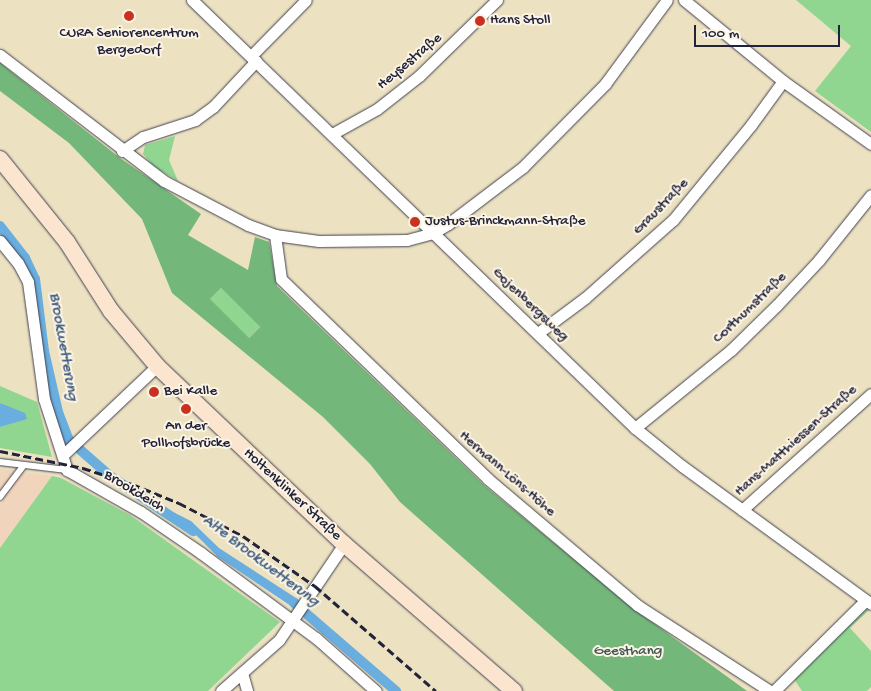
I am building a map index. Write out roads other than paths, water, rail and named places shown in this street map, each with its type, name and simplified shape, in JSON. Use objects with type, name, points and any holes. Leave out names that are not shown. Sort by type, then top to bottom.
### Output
[{"type":"main road","name":"Holtenklinker Straße","points":[[0,159],[67,242],[111,311],[157,366],[344,544],[514,691]]},
{"type":"street","name":"Gojenbergsweg","points":[[192,0],[635,428],[742,510],[868,598]]},
{"type":"street","points":[[122,151],[132,142],[195,120],[213,107],[306,0]]},
{"type":"street","name":"Heysestraße","points":[[332,134],[377,109],[419,76],[497,0]]},
{"type":"street","points":[[0,55],[164,182],[206,206],[275,235],[319,241],[407,240],[433,233],[516,173],[564,129],[634,48],[667,0]]},
{"type":"street","points":[[684,0],[783,80],[871,144]]},
{"type":"street","name":"Graustraße","points":[[538,333],[593,292],[673,220],[751,125],[783,80]]},
{"type":"street","name":"Corthumstraße","points":[[635,428],[731,350],[777,305],[819,260],[871,195]]},
{"type":"street","name":"Hermann-Löns-Höhe","points":[[275,235],[281,279],[488,479],[637,605],[772,691]]},
{"type":"street","points":[[0,241],[18,263],[28,282],[44,399],[70,448],[68,470]]},
{"type":"street","points":[[70,448],[157,366]]},
{"type":"street","name":"Hans-Matthiessen-Straße","points":[[742,510],[871,394]]},
{"type":"street","name":"Brookdeich","points":[[68,470],[141,512],[294,621],[376,691]]},
{"type":"street","points":[[222,691],[279,640],[294,621],[344,544]]},
{"type":"street","points":[[772,691],[868,598]]},
{"type":"street","points":[[242,673],[247,691]]},
{"type":"lane","points":[[0,462],[23,467],[68,470]]},
{"type":"lane","points":[[0,497],[23,467]]},
{"type":"water","points":[[0,403],[25,413],[27,419],[0,427]]},
{"type":"water","points":[[173,512],[191,521],[219,548],[299,600],[294,608],[218,557]]},
{"type":"waterway","name":"Brookwetterung","points":[[0,226],[25,258],[35,279],[44,351],[58,412],[69,440],[110,476],[193,531]]},
{"type":"waterway","name":"Alte Brookwetterung","points":[[294,603],[396,691]]},
{"type":"railway","points":[[0,451],[83,468],[132,484],[179,503],[243,536],[315,586],[436,691]]},
{"type":"place","name":"CURA Seniorencentrum Bergedorf","points":[[129,16]]},
{"type":"place","name":"Hans Stoll","points":[[480,21]]},
{"type":"place","name":"Justus-Brinckmann-Straße","points":[[415,222]]},
{"type":"place","name":"Bei Kalle","points":[[154,392]]},
{"type":"place","name":"An der Pollhofsbrücke","points":[[186,409]]},
{"type":"park label","name":"Geesthang","points":[[628,652]]}]
